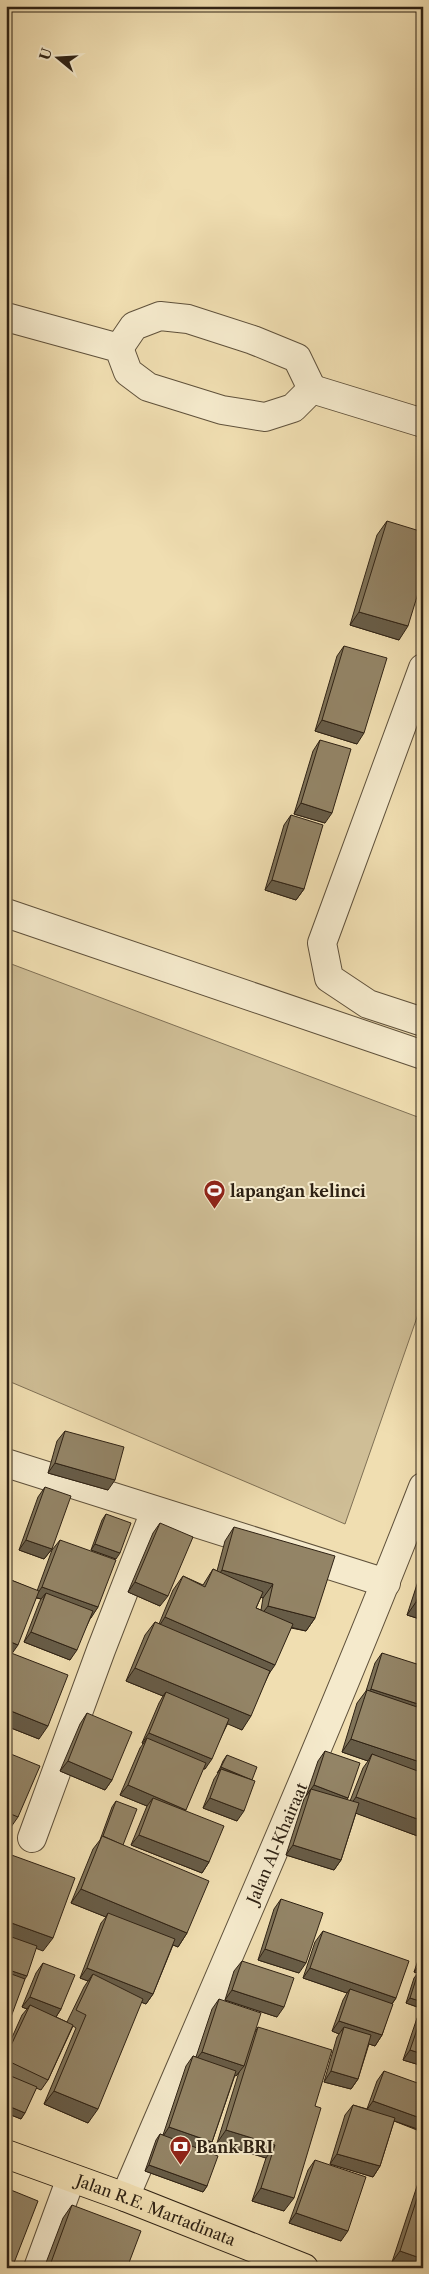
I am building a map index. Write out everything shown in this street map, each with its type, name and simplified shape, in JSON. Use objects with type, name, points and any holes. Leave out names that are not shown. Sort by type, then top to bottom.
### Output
[{"type":"highway","name":"Jalan R.E. Martadinata","points":[[6,2154],[124,2197],[304,2268]]},
{"type":"street","points":[[119,348],[134,326],[160,316],[188,319],[253,340],[298,358],[312,389],[423,423]]},
{"type":"street","points":[[6,317],[119,348]]},
{"type":"street","points":[[119,348],[128,372],[148,387],[222,410],[264,417],[293,408],[312,389]]},
{"type":"street","points":[[423,668],[322,942],[329,978],[368,1004],[423,1022]]},
{"type":"street","points":[[6,913],[423,1055]]},
{"type":"street","points":[[6,1463],[386,1583]]},
{"type":"street","name":"Jalan Al-Khairaat","points":[[124,2197],[386,1583],[423,1487]]},
{"type":"street","points":[[32,1838],[101,1650],[155,1511]]},
{"type":"street","points":[[38,2268],[71,2178]]},
{"type":"shaded area","name":"lapangan kelinci","points":[[6,962],[423,1119],[423,1300],[345,1524],[6,1380]]},
{"type":"building","points":[[387,521],[423,532],[423,577],[408,626],[359,612]]},
{"type":"building","points":[[344,646],[387,658],[364,733],[322,720]]},
{"type":"building","points":[[320,740],[351,749],[332,813],[301,803]]},
{"type":"building","points":[[291,815],[323,825],[304,889],[272,880]]},
{"type":"building","points":[[65,1431],[124,1447],[115,1480],[55,1463]]},
{"type":"building","points":[[45,1487],[71,1496],[52,1549],[26,1540]]},
{"type":"building","points":[[106,1514],[131,1523],[120,1553],[95,1544]]},
{"type":"building","points":[[160,1523],[193,1537],[168,1596],[135,1582]]},
{"type":"building","points":[[234,1527],[335,1556],[315,1618],[268,1606],[273,1584],[222,1570]]},
{"type":"building","points":[[60,1540],[116,1560],[98,1607],[42,1587]]},
{"type":"building","points":[[213,1569],[263,1592],[256,1608],[293,1624],[275,1665],[165,1617],[183,1576],[205,1587]]},
{"type":"building","points":[[6,1578],[39,1591],[18,1645],[6,1640]]},
{"type":"building","points":[[423,1582],[423,1604],[416,1602]]},
{"type":"building","points":[[46,1593],[93,1611],[77,1650],[31,1632]]},
{"type":"building","points":[[155,1622],[270,1671],[251,1716],[135,1668]]},
{"type":"building","points":[[6,1651],[68,1675],[48,1726],[6,1709]]},
{"type":"building","points":[[382,1653],[423,1666],[423,1689],[418,1704],[371,1689]]},
{"type":"building","points":[[367,1690],[423,1709],[423,1763],[351,1739]]},
{"type":"building","points":[[166,1692],[229,1719],[212,1759],[149,1733]]},
{"type":"building","points":[[87,1713],[132,1732],[112,1780],[68,1761]]},
{"type":"building","points":[[147,1738],[206,1763],[186,1810],[128,1785]]},
{"type":"building","points":[[325,1751],[360,1763],[348,1798],[314,1785]]},
{"type":"building","points":[[6,1752],[40,1766],[18,1817],[6,1812]]},
{"type":"building","points":[[372,1754],[423,1773],[423,1821],[356,1797]]},
{"type":"building","points":[[227,1755],[257,1767],[252,1780],[221,1767]]},
{"type":"building","points":[[221,1769],[255,1781],[244,1811],[210,1798]]},
{"type":"building","points":[[311,1789],[359,1803],[341,1860],[293,1845]]},
{"type":"building","points":[[153,1798],[224,1826],[209,1862],[139,1835]]},
{"type":"building","points":[[116,1801],[137,1809],[123,1845],[103,1836]]},
{"type":"building","points":[[102,1836],[209,1881],[187,1933],[81,1889]]},
{"type":"building","points":[[6,1853],[75,1878],[53,1938],[6,1921]]},
{"type":"building","points":[[281,1899],[323,1913],[306,1963],[265,1949]]},
{"type":"building","points":[[108,1913],[175,1939],[153,1994],[87,1968]]},
{"type":"building","points":[[323,1931],[409,1961],[396,1998],[310,1968]]},
{"type":"building","points":[[6,1935],[37,1946],[27,1976],[6,1969]]},
{"type":"building","points":[[242,1961],[294,1978],[284,2007],[232,1990]]},
{"type":"building","points":[[43,1963],[75,1975],[61,2009],[30,1997]]},
{"type":"building","points":[[6,1972],[25,1979],[11,2017],[6,2015]]},
{"type":"building","points":[[418,1973],[423,1974],[423,2002],[410,1998]]},
{"type":"building","points":[[93,1974],[143,1999],[98,2109],[54,2091],[86,2015],[76,2010]]},
{"type":"building","points":[[350,1989],[393,2004],[382,2035],[339,2021]]},
{"type":"building","points":[[219,1999],[261,2013],[244,2066],[202,2052]]},
{"type":"building","points":[[30,2005],[73,2025],[48,2080],[6,2060],[6,2056]]},
{"type":"building","points":[[423,2012],[423,2054],[410,2050]]},
{"type":"building","points":[[258,2027],[332,2050],[315,2106],[321,2108],[294,2198],[261,2188],[275,2145],[226,2130]]},
{"type":"building","points":[[344,2027],[371,2035],[358,2079],[331,2071]]},
{"type":"building","points":[[193,2056],[236,2071],[212,2142],[169,2127]]},
{"type":"building","points":[[384,2071],[423,2085],[423,2119],[373,2101]]},
{"type":"building","points":[[6,2074],[37,2087],[25,2113],[6,2105]]},
{"type":"building","points":[[353,2105],[395,2118],[380,2166],[337,2154]]},
{"type":"building","name":"Bank BRI","points":[[160,2134],[218,2156],[207,2186],[149,2165]]},
{"type":"building","points":[[315,2160],[366,2177],[348,2231],[296,2213]]},
{"type":"building","points":[[423,2180],[423,2259],[400,2251]]},
{"type":"building","points":[[6,2188],[38,2201],[12,2268],[6,2268]]},
{"type":"building","points":[[72,2205],[141,2231],[127,2268],[49,2268]]},
{"type":"place","name":"lapangan kelinci","points":[[214,1210]]},
{"type":"place","name":"Bank BRI","points":[[180,2166]]}]
